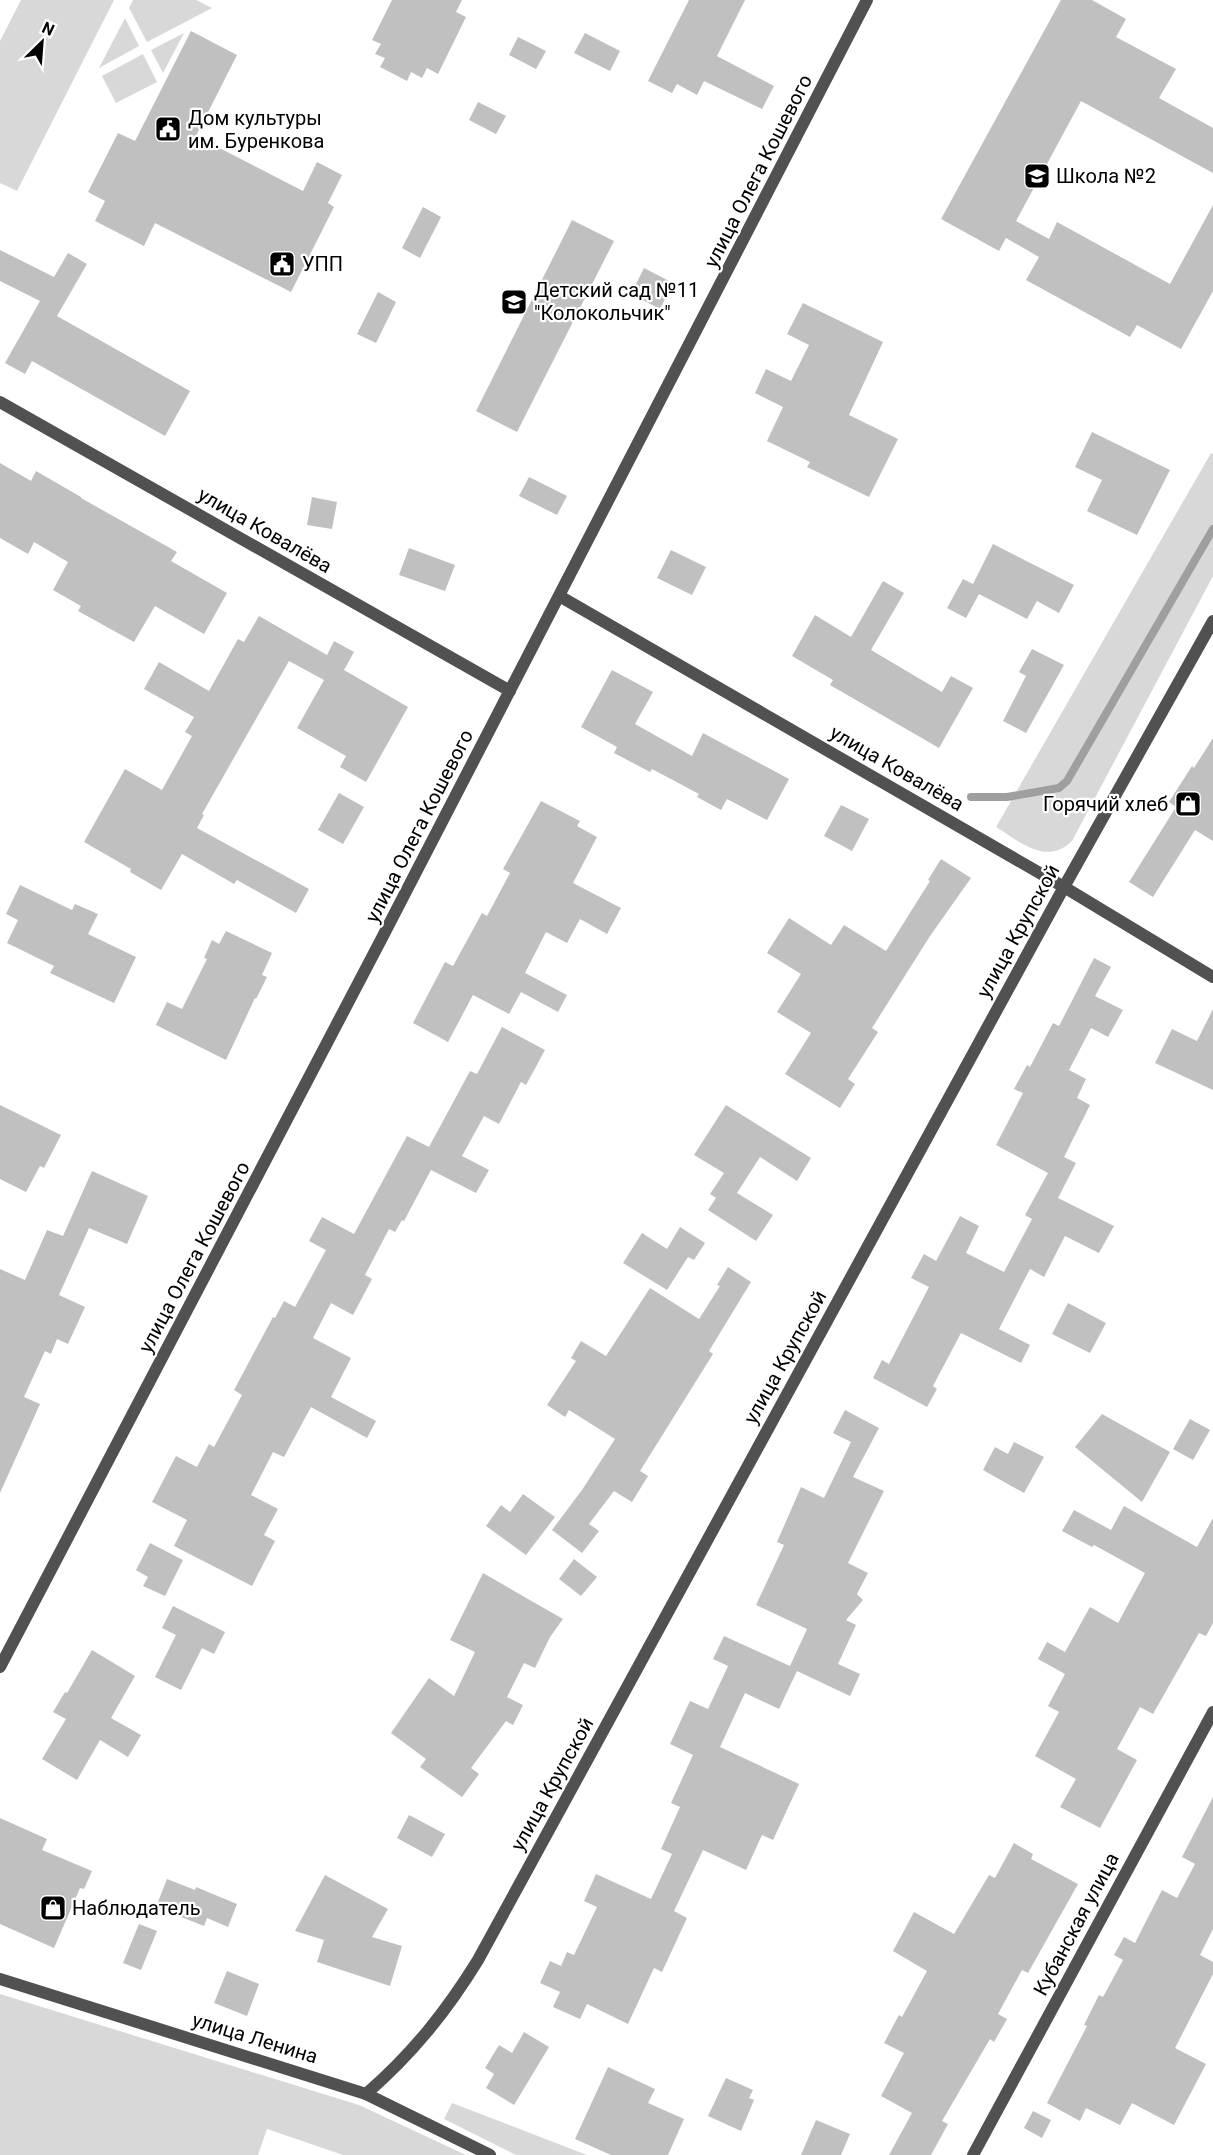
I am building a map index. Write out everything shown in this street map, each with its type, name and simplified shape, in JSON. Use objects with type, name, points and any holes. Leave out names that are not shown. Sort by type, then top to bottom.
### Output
[{"type":"street","name":"улица Олега Кошевого","points":[[0,1667],[561,597],[867,0]]},
{"type":"street","name":"улица Ковалёва","points":[[0,402],[510,691]]},
{"type":"street","name":"улица Ковалёва","points":[[561,597],[1064,887],[1213,977]]},
{"type":"street","name":"улица Крупской","points":[[366,2094],[398,2067],[421,2040],[454,1997],[478,1960],[1064,887],[1213,621]]},
{"type":"street","name":"Кубанская улица","points":[[973,2155],[1213,1712]]},
{"type":"street","name":"улица Ленина","points":[[0,1979],[366,2094],[490,2155]]},
{"type":"shaded area","points":[[21,0],[114,0],[17,191],[0,183],[0,41]]},
{"type":"shaded area","points":[[133,0],[196,0],[212,8],[147,42],[129,8]]},
{"type":"shaded area","points":[[125,18],[139,46],[99,68]]},
{"type":"shaded area","points":[[184,33],[163,73],[151,50]]},
{"type":"shaded area","points":[[143,54],[157,82],[116,103],[102,76]]},
{"type":"shaded area","points":[[1211,453],[1213,454],[1213,576],[1072,841],[1063,848],[1043,852],[1024,845],[996,827]]},
{"type":"shaded area","points":[[0,1994],[359,2105],[466,2155],[343,2155],[267,2129],[258,2155],[0,2155]]},
{"type":"shaded area","points":[[452,2103],[587,2155],[516,2155],[444,2119]]},
{"type":"building","points":[[392,0],[462,0],[456,12],[466,17],[438,74],[427,68],[422,78],[411,72],[407,81],[380,67],[385,58],[375,54],[381,44],[372,40]]},
{"type":"building","points":[[689,0],[745,0],[717,56],[774,86],[762,109],[704,81],[697,95],[677,84],[672,93],[648,81]]},
{"type":"building","points":[[1061,0],[1092,0],[1126,19],[1116,37],[1176,69],[1159,98],[1213,128],[1213,173],[1081,101],[1016,221],[1049,239],[1057,222],[1170,284],[1213,205],[1213,291],[1181,349],[1137,325],[1130,337],[1026,280],[1039,257],[1006,238],[999,251],[941,219]]},
{"type":"building","points":[[191,31],[237,55],[196,136],[303,191],[317,162],[342,175],[328,203],[334,207],[291,292],[155,223],[144,246],[95,221],[105,201],[88,192],[118,133],[135,141]]},
{"type":"building","points":[[585,33],[620,51],[610,71],[574,53]]},
{"type":"building","points":[[518,37],[546,51],[536,69],[509,55]]},
{"type":"building","points":[[478,102],[506,116],[496,134],[469,120]]},
{"type":"building","points":[[423,207],[441,217],[420,258],[402,248]]},
{"type":"building","points":[[572,220],[614,241],[517,432],[476,411]]},
{"type":"building","points":[[0,250],[54,277],[68,253],[87,264],[57,316],[190,391],[165,436],[32,361],[25,374],[5,363],[40,301],[0,281]]},
{"type":"building","points":[[644,268],[673,283],[660,309],[631,294]]},
{"type":"building","points":[[378,292],[396,302],[376,343],[357,334]]},
{"type":"building","points":[[803,303],[883,342],[849,415],[898,439],[869,497],[807,467],[810,462],[767,441],[783,407],[755,393],[766,369],[791,381],[809,345],[787,334]]},
{"type":"building","points":[[1092,432],[1170,470],[1137,535],[1087,511],[1102,480],[1075,467]]},
{"type":"building","points":[[0,463],[31,481],[36,471],[177,552],[171,561],[227,593],[204,634],[155,606],[134,642],[78,611],[81,606],[53,590],[68,562],[34,542],[28,554],[0,538]]},
{"type":"building","points":[[529,477],[567,496],[557,515],[519,496]]},
{"type":"building","points":[[312,497],[337,502],[332,529],[307,525]]},
{"type":"building","points":[[993,544],[1074,585],[1059,613],[1037,601],[1027,619],[979,594],[966,618],[947,608],[963,579],[973,584]]},
{"type":"building","points":[[409,548],[455,565],[445,591],[399,575]]},
{"type":"building","points":[[671,550],[706,567],[692,595],[657,578]]},
{"type":"building","points":[[883,581],[904,593],[871,650],[942,692],[951,676],[973,688],[939,748],[830,685],[833,680],[792,656],[815,615],[851,637]]},
{"type":"building","points":[[259,616],[327,655],[334,641],[354,652],[344,670],[408,707],[366,782],[340,767],[346,756],[297,728],[324,680],[289,661],[202,814],[204,815],[197,828],[309,889],[296,913],[237,880],[234,884],[182,854],[161,890],[130,872],[131,869],[84,842],[125,769],[162,790],[192,736],[185,732],[194,717],[144,689],[159,662],[209,691],[238,639],[244,642]]},
{"type":"building","points":[[1032,649],[1064,665],[1026,733],[1003,721],[1026,676],[1019,672]]},
{"type":"building","points":[[612,670],[653,692],[635,724],[692,756],[703,733],[789,779],[767,820],[727,799],[721,810],[697,797],[699,794],[652,769],[650,772],[614,753],[617,747],[581,727]]},
{"type":"building","points":[[1213,738],[1213,841],[1195,830],[1153,897],[1129,882],[1176,807],[1169,802]]},
{"type":"building","points":[[339,793],[364,807],[343,844],[318,830]]},
{"type":"building","points":[[541,801],[580,821],[577,826],[597,837],[573,883],[621,908],[607,934],[580,919],[567,943],[546,932],[525,973],[567,995],[558,1012],[521,992],[509,1014],[473,995],[448,1042],[413,1023],[445,962],[453,966],[482,913],[487,916],[510,873],[503,869]]},
{"type":"building","points":[[841,805],[869,819],[852,851],[824,836]]},
{"type":"building","points":[[941,859],[971,878],[930,936],[872,1028],[878,1032],[848,1079],[855,1084],[840,1108],[785,1074],[811,1033],[777,1012],[801,974],[767,953],[789,918],[831,945],[844,925],[886,951],[930,881],[928,880]]},
{"type":"building","points":[[20,885],[72,910],[75,904],[98,914],[88,934],[136,957],[114,1003],[50,973],[54,966],[7,943],[18,920],[6,914]]},
{"type":"building","points":[[226,931],[272,953],[262,975],[267,977],[226,1060],[156,1025],[167,1002],[182,1009],[207,959],[204,958],[212,940],[219,944]]},
{"type":"building","points":[[1094,958],[1111,967],[1095,996],[1123,1010],[1108,1037],[1091,1028],[1069,1070],[1086,1079],[1077,1098],[1090,1105],[1064,1157],[1076,1163],[1058,1198],[1114,1226],[1099,1253],[1065,1236],[1044,1277],[1030,1269],[999,1329],[1030,1345],[1021,1363],[961,1333],[933,1386],[937,1389],[927,1407],[873,1378],[882,1360],[889,1364],[929,1287],[911,1278],[924,1254],[936,1261],[960,1216],[979,1226],[966,1253],[1004,1272],[1032,1219],[1025,1215],[1048,1173],[996,1145],[1023,1093],[1014,1089],[1027,1065],[1030,1067],[1053,1023],[1059,1026]]},
{"type":"building","points":[[1213,1009],[1213,1090],[1155,1063],[1172,1029],[1197,1041]]},
{"type":"building","points":[[502,1027],[545,1050],[526,1085],[521,1082],[499,1124],[484,1116],[462,1156],[489,1170],[476,1193],[431,1170],[404,1221],[402,1220],[395,1232],[389,1229],[365,1275],[372,1279],[353,1315],[331,1303],[313,1338],[351,1358],[331,1397],[376,1421],[367,1438],[311,1407],[284,1457],[273,1452],[251,1495],[278,1509],[264,1535],[275,1541],[252,1586],[174,1546],[187,1520],[152,1502],[176,1456],[197,1467],[209,1444],[214,1447],[242,1395],[234,1390],[273,1317],[275,1318],[284,1301],[295,1307],[326,1250],[309,1241],[322,1217],[354,1234],[407,1136],[429,1147],[470,1071],[477,1074]]},
{"type":"building","points":[[0,1105],[61,1135],[44,1168],[40,1166],[26,1192],[0,1179]]},
{"type":"building","points":[[726,1105],[811,1158],[797,1181],[760,1157],[737,1193],[773,1215],[756,1241],[708,1210],[716,1198],[710,1194],[724,1173],[694,1155]]},
{"type":"building","points":[[92,1171],[148,1196],[127,1244],[89,1228],[59,1295],[85,1307],[68,1344],[57,1339],[51,1354],[45,1351],[24,1397],[40,1404],[0,1493],[0,1269],[25,1280],[47,1230],[63,1236]]},
{"type":"building","points":[[680,1227],[705,1243],[694,1260],[688,1257],[667,1290],[623,1263],[642,1233],[667,1249]]},
{"type":"building","points":[[728,1267],[751,1282],[709,1351],[713,1354],[640,1471],[648,1476],[632,1502],[614,1491],[589,1524],[599,1531],[582,1553],[552,1530],[582,1490],[615,1439],[569,1410],[565,1417],[547,1405],[576,1361],[571,1358],[581,1341],[606,1356],[650,1288],[699,1319],[720,1286],[717,1285]]},
{"type":"building","points":[[1068,1303],[1106,1323],[1090,1353],[1052,1334]]},
{"type":"building","points":[[845,1410],[879,1428],[853,1477],[884,1491],[848,1563],[868,1573],[857,1594],[863,1600],[846,1620],[856,1625],[838,1664],[860,1674],[850,1696],[797,1671],[779,1709],[745,1693],[720,1747],[799,1784],[773,1840],[762,1835],[746,1870],[703,1850],[674,1911],[687,1918],[662,1972],[654,1968],[628,2024],[587,2004],[580,2019],[553,2007],[560,1992],[540,1983],[550,1961],[561,1966],[567,1952],[574,1955],[597,1907],[584,1901],[596,1874],[651,1899],[672,1854],[661,1849],[680,1807],[671,1803],[693,1755],[670,1744],[690,1701],[708,1709],[728,1666],[713,1659],[724,1636],[790,1666],[807,1629],[756,1605],[784,1545],[777,1542],[801,1487],[824,1498],[851,1442],[833,1433]]},
{"type":"building","points":[[1102,1414],[1170,1452],[1142,1502],[1075,1447]]},
{"type":"building","points":[[1190,1419],[1210,1430],[1193,1460],[1173,1449]]},
{"type":"building","points":[[1014,1442],[1044,1457],[1024,1493],[983,1470],[995,1447],[1008,1454]]},
{"type":"building","points":[[523,1494],[555,1517],[526,1555],[486,1526],[501,1505],[510,1512]]},
{"type":"building","points":[[1124,1506],[1197,1547],[1213,1518],[1213,1623],[1206,1636],[1199,1633],[1153,1714],[1140,1707],[1117,1749],[1137,1760],[1100,1828],[1060,1807],[1076,1779],[1035,1756],[1059,1712],[1048,1706],[1065,1674],[1038,1659],[1047,1642],[1065,1652],[1090,1607],[1118,1623],[1145,1573],[1094,1545],[1092,1547],[1062,1531],[1074,1510],[1111,1530]]},
{"type":"building","points":[[150,1543],[183,1560],[165,1596],[143,1586],[148,1577],[136,1570]]},
{"type":"building","points":[[574,1559],[597,1577],[581,1596],[559,1579]]},
{"type":"building","points":[[483,1573],[563,1619],[550,1637],[535,1668],[524,1663],[507,1697],[523,1705],[513,1725],[506,1721],[471,1768],[479,1774],[462,1797],[420,1767],[426,1759],[391,1733],[429,1678],[454,1696],[475,1652],[450,1640]]},
{"type":"building","points":[[173,1606],[225,1632],[214,1654],[202,1648],[181,1690],[155,1677],[176,1635],[162,1628]]},
{"type":"building","points":[[92,1650],[135,1676],[111,1718],[141,1735],[128,1757],[100,1740],[77,1780],[42,1759],[66,1719],[53,1712]]},
{"type":"building","points":[[1213,1797],[1213,1929],[1200,1955],[1213,1962],[1213,1974],[1175,2048],[1206,2064],[1174,2125],[1132,2103],[1120,2125],[1086,2108],[1080,2121],[1047,2103],[1087,2026],[1084,2025],[1099,1995],[1103,1997],[1123,1960],[1114,1955],[1124,1937],[1135,1943],[1162,1890],[1177,1898],[1195,1864],[1182,1857]]},
{"type":"building","points":[[409,1815],[445,1834],[432,1857],[397,1838]]},
{"type":"building","points":[[0,1818],[47,1839],[42,1850],[92,1871],[84,1889],[80,1888],[54,1948],[0,1924]]},
{"type":"building","points":[[1014,1843],[1033,1854],[1031,1859],[1078,1884],[1028,1973],[1022,1970],[998,2014],[1007,2019],[994,2042],[990,2039],[942,2121],[948,2124],[931,2155],[889,2155],[912,2113],[881,2096],[904,2053],[884,2043],[899,2015],[902,2017],[927,1971],[893,1951],[914,1912],[954,1934],[989,1875],[995,1878]]},
{"type":"building","points":[[325,1875],[388,1909],[372,1937],[402,1946],[390,1986],[317,1962],[324,1940],[295,1931]]},
{"type":"building","points":[[167,1879],[195,1890],[196,1887],[237,1904],[228,1927],[207,1918],[204,1926],[156,1907]]},
{"type":"building","points":[[139,1924],[157,1931],[141,1970],[123,1963]]},
{"type":"building","points":[[227,1971],[259,1984],[247,2016],[214,2003]]},
{"type":"building","points":[[524,2032],[549,2047],[514,2105],[486,2088],[494,2074],[485,2068],[499,2045],[512,2053]]},
{"type":"building","points":[[608,2067],[655,2089],[648,2103],[684,2119],[668,2155],[611,2155],[575,2139]]},
{"type":"building","points":[[726,2078],[753,2090],[749,2098],[754,2100],[741,2131],[708,2116]]},
{"type":"building","points":[[1033,2111],[1051,2120],[1042,2138],[1024,2128]]},
{"type":"building","points":[[816,2120],[850,2134],[841,2155],[801,2155]]},
{"type":"waterway","points":[[971,797],[1007,797],[1059,788],[1067,781],[1213,529]]},
{"type":"place","name":"Дом культуры им. Буренкова","points":[[168,129]]},
{"type":"place","name":"Школа №2","points":[[1037,176]]},
{"type":"place","name":"УПП","points":[[282,264]]},
{"type":"place","name":"Детский сад №11 \"Колокольчик\"","points":[[514,302]]},
{"type":"place","name":"Горячий хлеб","points":[[1188,804]]},
{"type":"place","name":"Наблюдатель","points":[[53,1908]]}]
